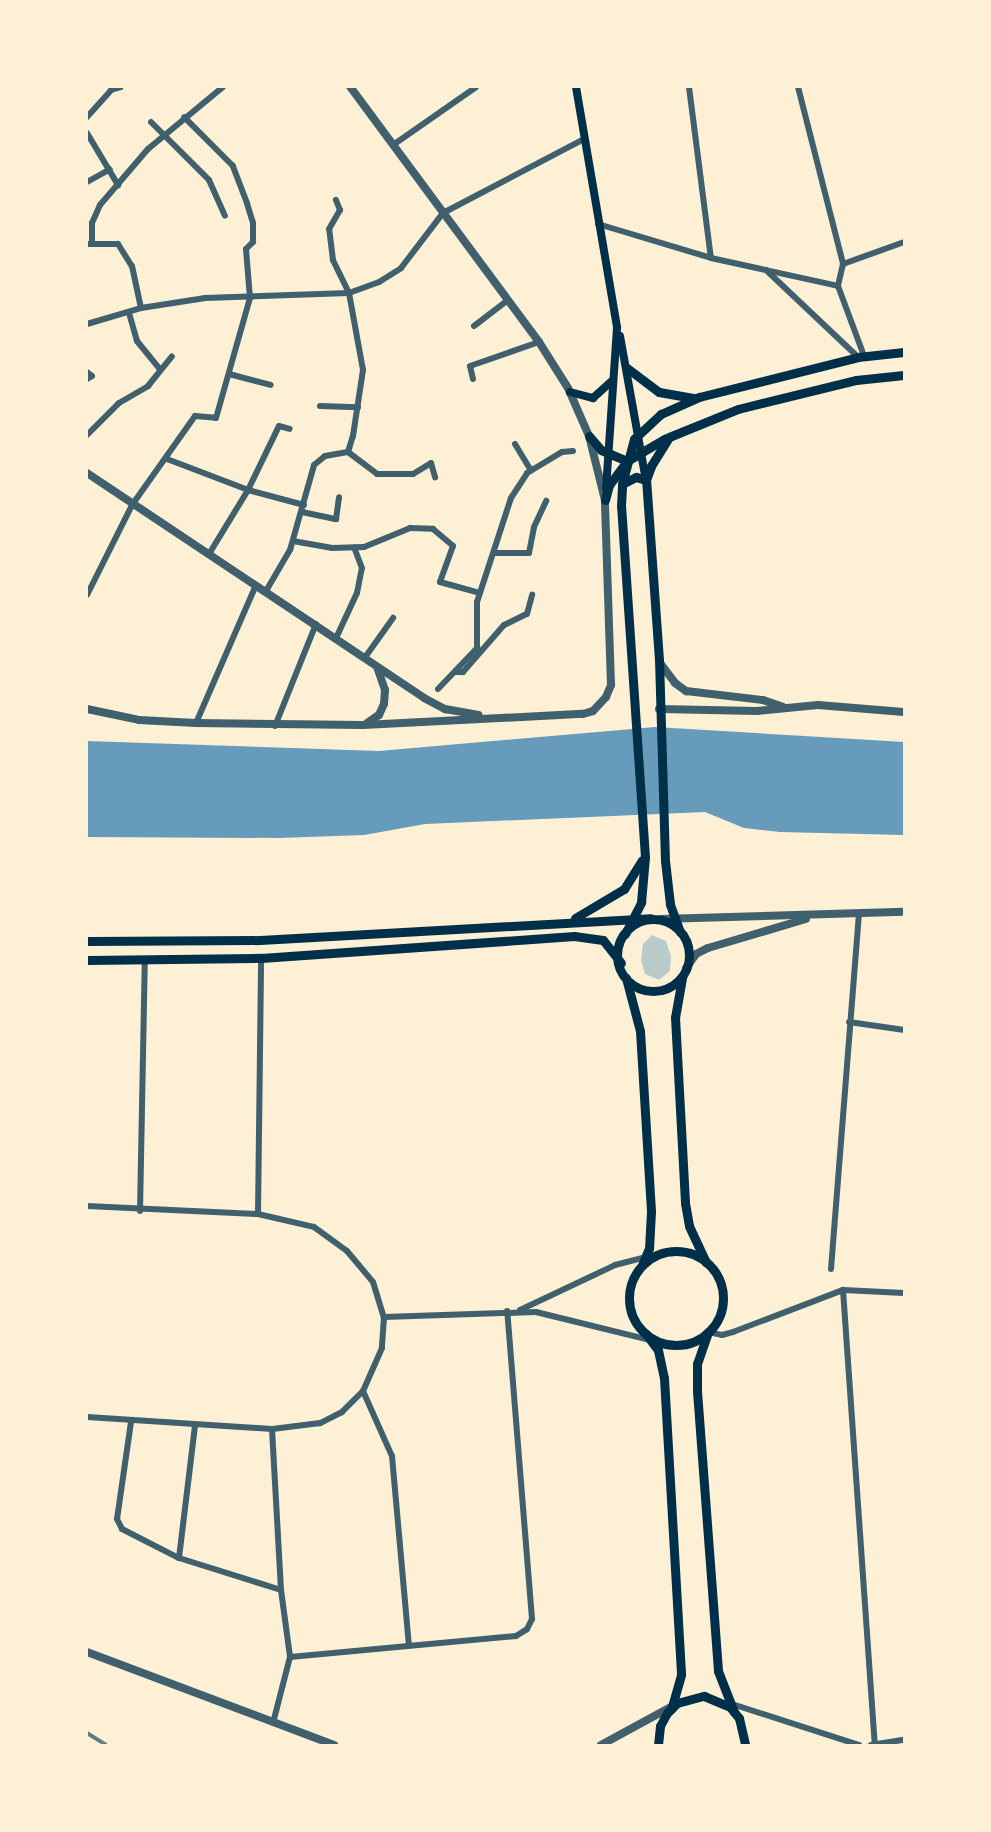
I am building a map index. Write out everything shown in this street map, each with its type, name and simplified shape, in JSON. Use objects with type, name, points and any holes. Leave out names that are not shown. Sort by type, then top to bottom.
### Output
[{"type":"main road","points":[[576,87],[598,224],[617,328],[627,368],[646,480],[659,660],[665,837],[674,919],[680,932],[686,968],[675,1017],[685,1203],[688,1226],[721,1286],[722,1303],[708,1332],[697,1364],[718,1671],[745,1745]]},
{"type":"main road","points":[[605,500],[617,328]]},
{"type":"main road","points":[[658,1745],[660,1726],[674,1706],[681,1675],[661,1360],[651,1338],[635,1322],[629,1303],[631,1283],[646,1256],[651,1211],[640,1031],[621,963],[620,948],[641,902],[645,841],[622,483],[627,461],[638,433],[661,414],[699,398],[861,356],[904,352]]},
{"type":"main road","points":[[627,368],[659,392],[699,398]]},
{"type":"main road","points":[[605,500],[609,485],[627,461],[669,437],[738,409],[856,380],[904,375]]},
{"type":"main road","points":[[570,392],[593,398],[602,394],[614,379]]},
{"type":"main road","points":[[589,436],[608,454],[627,461]]},
{"type":"main road","points":[[646,480],[669,437]]},
{"type":"main road","points":[[605,500],[622,483],[636,477],[646,480]]},
{"type":"main road","points":[[560,921],[586,914],[624,889],[641,863],[645,841]]},
{"type":"main road","points":[[87,941],[193,942],[635,918],[661,919],[680,932]]},
{"type":"main road","points":[[625,934],[639,921],[650,918]]},
{"type":"main road","points":[[87,960],[261,958],[574,936],[603,940],[621,963]]},
{"type":"main road","points":[[117,942],[121,950],[117,960]]},
{"type":"main road","points":[[191,960],[188,952],[193,942]]},
{"type":"main road","points":[[626,978],[643,992],[655,993],[665,991],[682,978]]},
{"type":"main road","points":[[641,1266],[670,1251],[688,1253],[707,1264]]},
{"type":"main road","points":[[651,1338],[687,1344],[708,1332]]},
{"type":"main road","points":[[674,1706],[704,1696],[731,1707]]},
{"type":"street","points":[[87,117],[111,90],[121,87]]},
{"type":"street","points":[[141,308],[132,266],[118,244],[89,243],[92,223],[100,205],[164,135],[223,87]]},
{"type":"street","points":[[87,710],[139,720],[275,726],[363,725],[583,714],[593,711],[606,698],[611,685],[605,500],[589,436],[570,392],[539,342],[350,87]]},
{"type":"street","points":[[393,145],[476,87]]},
{"type":"street","points":[[689,87],[711,258]]},
{"type":"street","points":[[798,87],[843,264],[838,286],[861,356]]},
{"type":"street","points":[[87,595],[132,505],[167,459],[195,416],[216,418],[250,296],[246,249],[253,242],[253,223],[247,203],[233,166],[184,117]]},
{"type":"street","points":[[152,122],[210,180],[225,216]]},
{"type":"street","points":[[87,133],[118,185]]},
{"type":"street","points":[[87,324],[141,308],[204,298],[250,296],[282,298],[349,293],[379,282],[401,268],[443,213],[584,140]]},
{"type":"street","points":[[87,182],[110,169]]},
{"type":"street","points":[[336,200],[340,210],[329,229],[333,260],[349,293],[363,370],[348,452]]},
{"type":"street","points":[[598,224],[711,258],[838,286]]},
{"type":"street","points":[[843,264],[904,242]]},
{"type":"street","points":[[765,270],[861,356]]},
{"type":"street","points":[[474,326],[508,300]]},
{"type":"street","points":[[129,313],[137,341],[159,368]]},
{"type":"street","points":[[473,379],[470,366],[539,342]]},
{"type":"street","points":[[87,435],[119,403],[148,386],[159,368],[172,356]]},
{"type":"street","points":[[87,372],[92,376],[87,379]]},
{"type":"street","points":[[229,374],[271,385]]},
{"type":"street","points":[[320,406],[358,407]]},
{"type":"street","points":[[209,554],[248,490],[279,426],[290,429]]},
{"type":"street","points":[[515,444],[531,471]]},
{"type":"street","points":[[438,689],[477,648],[477,602],[495,553],[503,514],[531,471],[562,452],[573,451]]},
{"type":"street","points":[[266,591],[293,541],[314,465],[325,456],[348,452],[377,474],[413,474],[431,463],[435,477]]},
{"type":"street","points":[[167,459],[248,490],[336,519],[339,497]]},
{"type":"street","points":[[87,473],[132,505],[337,636],[445,709],[504,718]]},
{"type":"street","points":[[495,553],[529,554],[534,527],[546,501]]},
{"type":"street","points":[[293,541],[332,548],[354,547],[410,528],[433,529],[453,546],[440,582],[480,593]]},
{"type":"street","points":[[337,636],[357,593],[362,568],[354,547]]},
{"type":"street","points":[[196,723],[256,585]]},
{"type":"street","points":[[456,672],[463,672],[504,625],[526,614],[532,595]]},
{"type":"street","points":[[366,656],[393,618]]},
{"type":"street","points":[[275,726],[316,624]]},
{"type":"street","points":[[659,660],[670,677],[686,691],[764,700],[785,708]]},
{"type":"street","points":[[363,725],[374,720],[384,704],[382,678],[374,663]]},
{"type":"street","points":[[659,709],[785,708],[818,705],[904,712]]},
{"type":"street","points":[[661,919],[904,912]]},
{"type":"street","points":[[831,1269],[859,914]]},
{"type":"street","points":[[686,968],[696,954],[708,948],[819,916]]},
{"type":"street","points":[[258,1215],[261,958]]},
{"type":"street","points":[[140,1211],[145,961]]},
{"type":"street","points":[[849,1022],[904,1030]]},
{"type":"street","points":[[87,1206],[140,1211],[258,1215],[314,1227],[347,1251],[373,1282],[384,1317],[382,1348],[363,1391],[342,1412],[320,1423],[273,1429],[131,1422],[87,1417]]},
{"type":"street","points":[[517,1311],[615,1265],[670,1251]]},
{"type":"street","points":[[843,1290],[873,1744],[904,1740]]},
{"type":"street","points":[[708,1332],[722,1335],[733,1332],[843,1290],[904,1293]]},
{"type":"street","points":[[290,1657],[516,1636],[527,1629],[532,1619],[507,1311]]},
{"type":"street","points":[[384,1317],[517,1311],[559,1316],[651,1338]]},
{"type":"street","points":[[363,1391],[392,1456],[409,1645]]},
{"type":"street","points":[[131,1422],[117,1519],[122,1529],[133,1537],[179,1557],[281,1590]]},
{"type":"street","points":[[179,1557],[195,1425]]},
{"type":"street","points":[[273,1429],[281,1590],[290,1657],[273,1723]]},
{"type":"street","points":[[87,1652],[334,1745]]},
{"type":"street","points":[[601,1745],[674,1706]]},
{"type":"street","points":[[731,1707],[859,1745]]},
{"type":"shaded area","points":[[652,935],[666,941],[671,956],[670,971],[659,980],[645,974],[641,960],[643,944]]},
{"type":"water","points":[[655,727],[904,742],[904,835],[780,832],[744,828],[705,812],[425,824],[364,835],[279,838],[87,837],[87,741],[379,751]]},
{"type":"railway","points":[[87,1733],[106,1745]]}]
